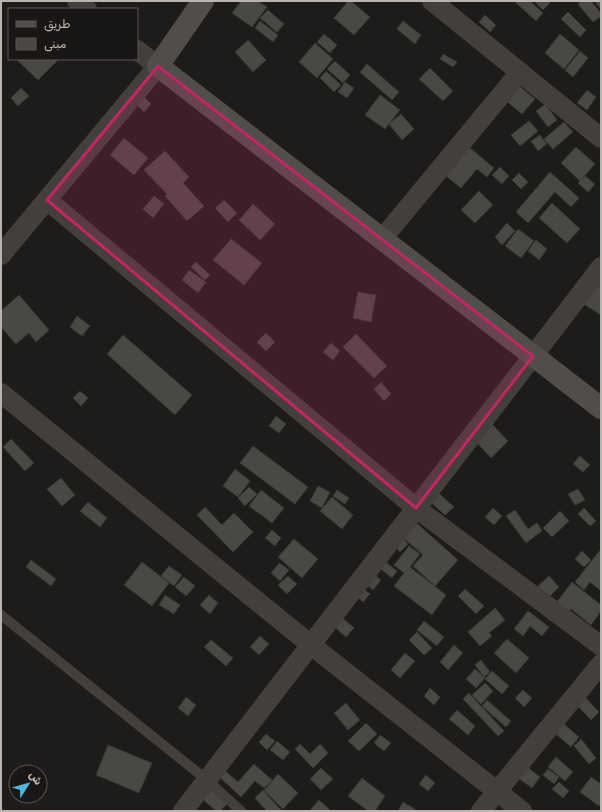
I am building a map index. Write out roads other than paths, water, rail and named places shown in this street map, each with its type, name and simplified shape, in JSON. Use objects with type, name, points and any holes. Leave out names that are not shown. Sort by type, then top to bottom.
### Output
[{"type":"main road","points":[[203,1],[158,66],[601,408]]},
{"type":"street","points":[[77,1],[86,8]]},
{"type":"street","points":[[432,1],[601,138]]},
{"type":"street","points":[[1,255],[158,66],[138,51]]},
{"type":"street","points":[[382,239],[520,72]]},
{"type":"street","points":[[47,200],[416,508],[601,646]]},
{"type":"street","points":[[183,811],[601,267]]},
{"type":"street","points":[[1,393],[311,645],[522,811]]},
{"type":"street","points":[[481,811],[601,664]]},
{"type":"lane","points":[[1,615],[207,780],[241,811]]}]
